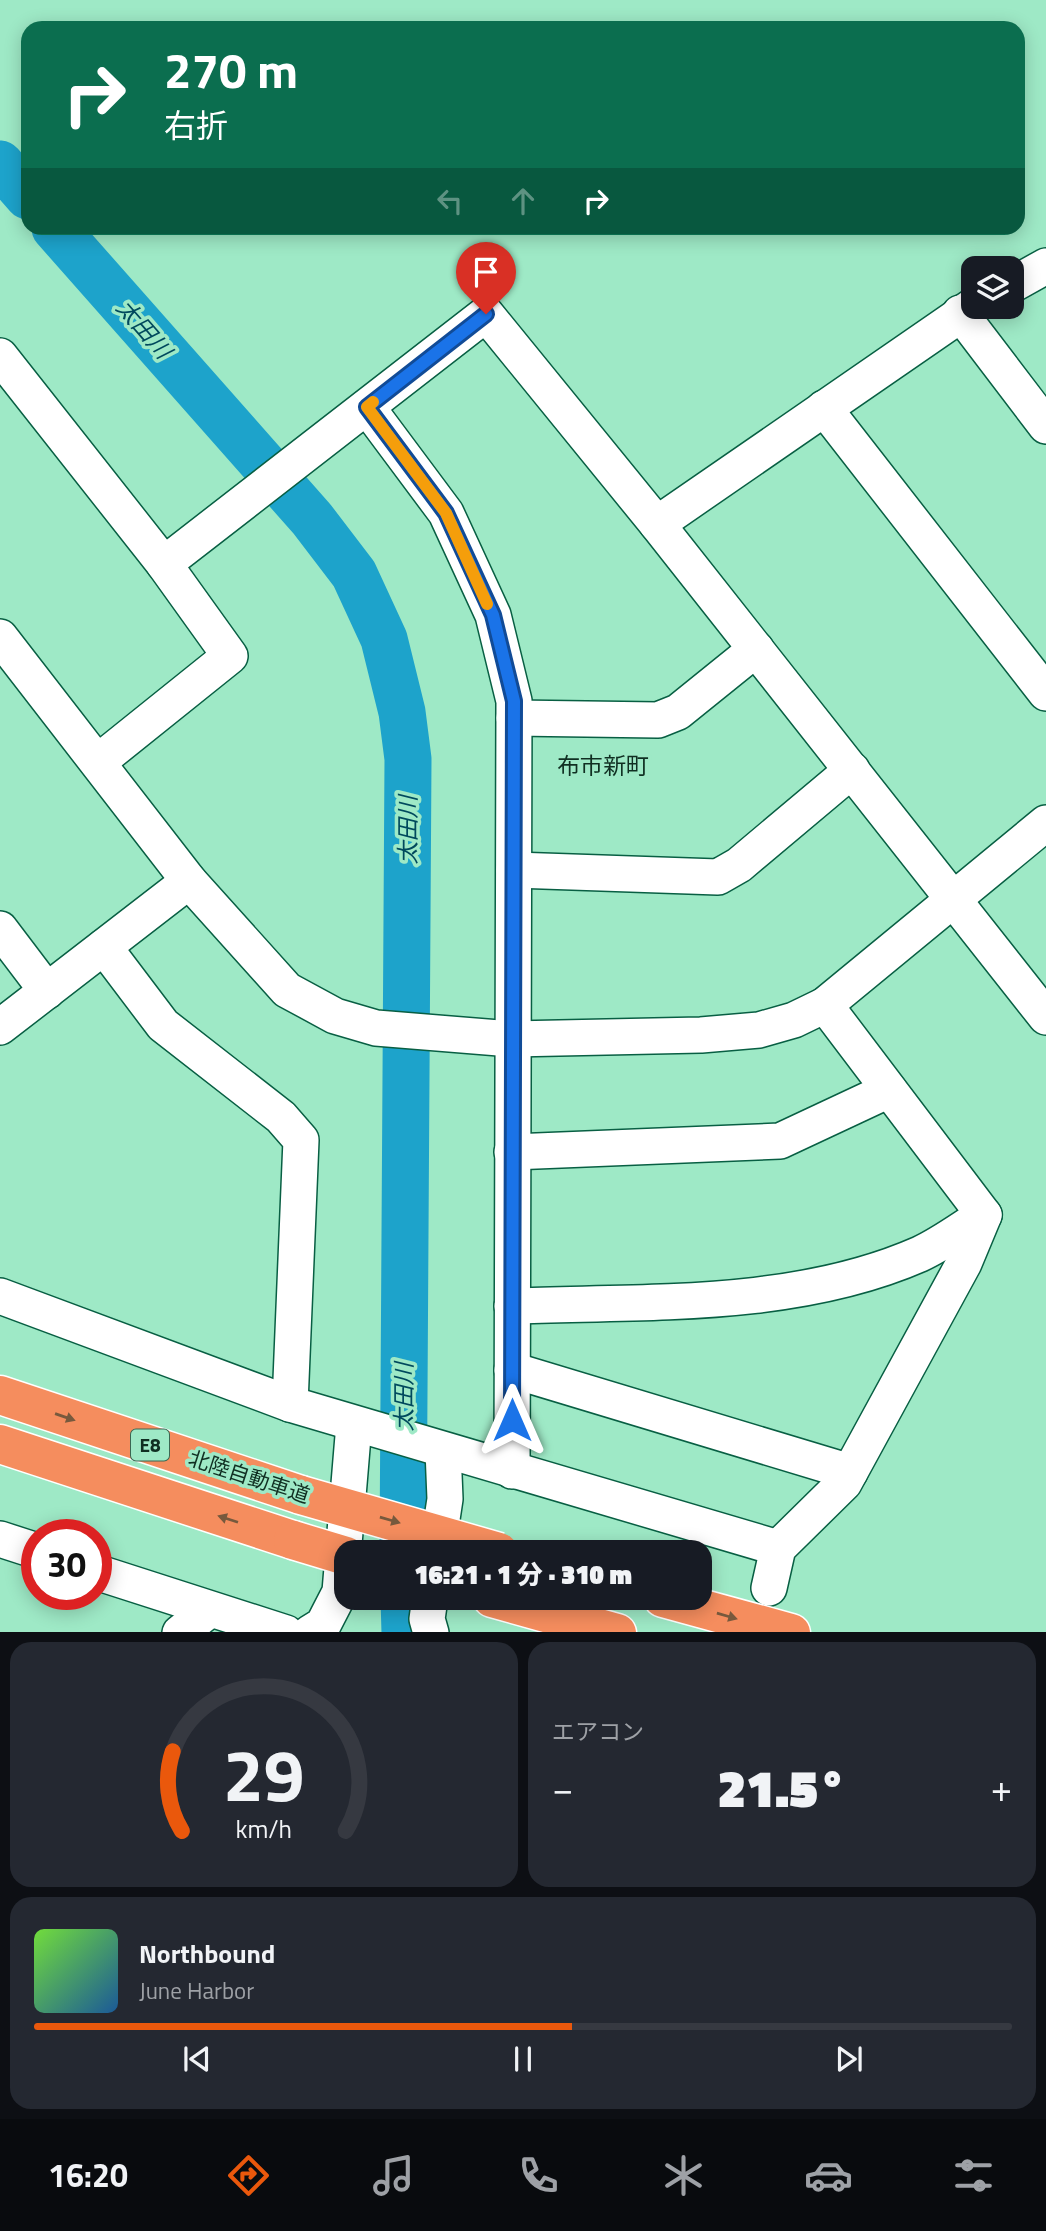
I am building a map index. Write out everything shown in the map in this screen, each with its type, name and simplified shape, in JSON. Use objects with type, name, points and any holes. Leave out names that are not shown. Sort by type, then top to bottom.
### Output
[{"type":"highway","name":"北陸自動車道","points":[[0,1395],[301,1494],[458,1540]]},
{"type":"highway","name":"E8","points":[[0,1444],[334,1552]]},
{"type":"highway","points":[[536,1610],[613,1632]]},
{"type":"highway","points":[[707,1610],[787,1632]]},
{"type":"street","points":[[1024,278],[1046,266]]},
{"type":"street","points":[[657,524],[961,313]]},
{"type":"street","points":[[164,565],[486,314],[657,524],[1046,1017]]},
{"type":"street","points":[[974,319],[1046,426]]},
{"type":"street","points":[[0,356],[164,565],[230,656],[98,762]]},
{"type":"street","points":[[367,407],[446,513],[493,615],[514,701],[512,1471]]},
{"type":"street","points":[[824,408],[1046,693]]},
{"type":"street","points":[[0,637],[189,881],[287,990],[335,1016],[376,1028],[512,1040],[701,1035],[759,1030],[794,1020],[825,1005],[1046,823]]},
{"type":"street","points":[[514,718],[658,720],[678,712],[756,649]]},
{"type":"street","points":[[514,870],[718,877],[739,865],[852,771]]},
{"type":"street","points":[[0,1027],[189,881]]},
{"type":"street","points":[[0,929],[47,991]]},
{"type":"street","points":[[104,947],[163,1025],[281,1117],[301,1140],[290,1404]]},
{"type":"street","points":[[825,1005],[984,1215]]},
{"type":"street","points":[[512,1152],[780,1141],[889,1090]]},
{"type":"street","points":[[512,1306],[777,1294],[874,1272],[923,1253],[984,1215]]},
{"type":"street","points":[[769,1588],[778,1548],[844,1483],[964,1263],[984,1215]]},
{"type":"street","points":[[0,1296],[290,1404],[778,1548]]},
{"type":"street","points":[[512,1370],[850,1472]]},
{"type":"street","points":[[312,1632],[323,1625],[340,1592],[354,1424]]},
{"type":"street","points":[[439,1540],[445,1499],[443,1450]]},
{"type":"street","points":[[0,1539],[21,1546]]},
{"type":"street","points":[[112,1577],[283,1632]]},
{"type":"street","points":[[181,1632],[209,1610]]},
{"type":"street","points":[[428,1610],[427,1619],[431,1632]]},
{"type":"waterway","name":"太田川","points":[[0,164],[21,188]]},
{"type":"waterway","name":"太田川","points":[[61,235],[312,519],[354,574],[384,639],[402,712],[408,759],[403,1540]]},
{"type":"waterway","name":"太田川","points":[[404,1610],[405,1632]]},
{"type":"slow traffic","points":[[373,402],[367,407],[446,513],[487,604]]},
{"type":"district","name":"布市新町","points":[[603,766]]},
{"type":"route","points":[[486,314],[367,407],[446,513],[493,615],[514,701],[512,1420]]}]
